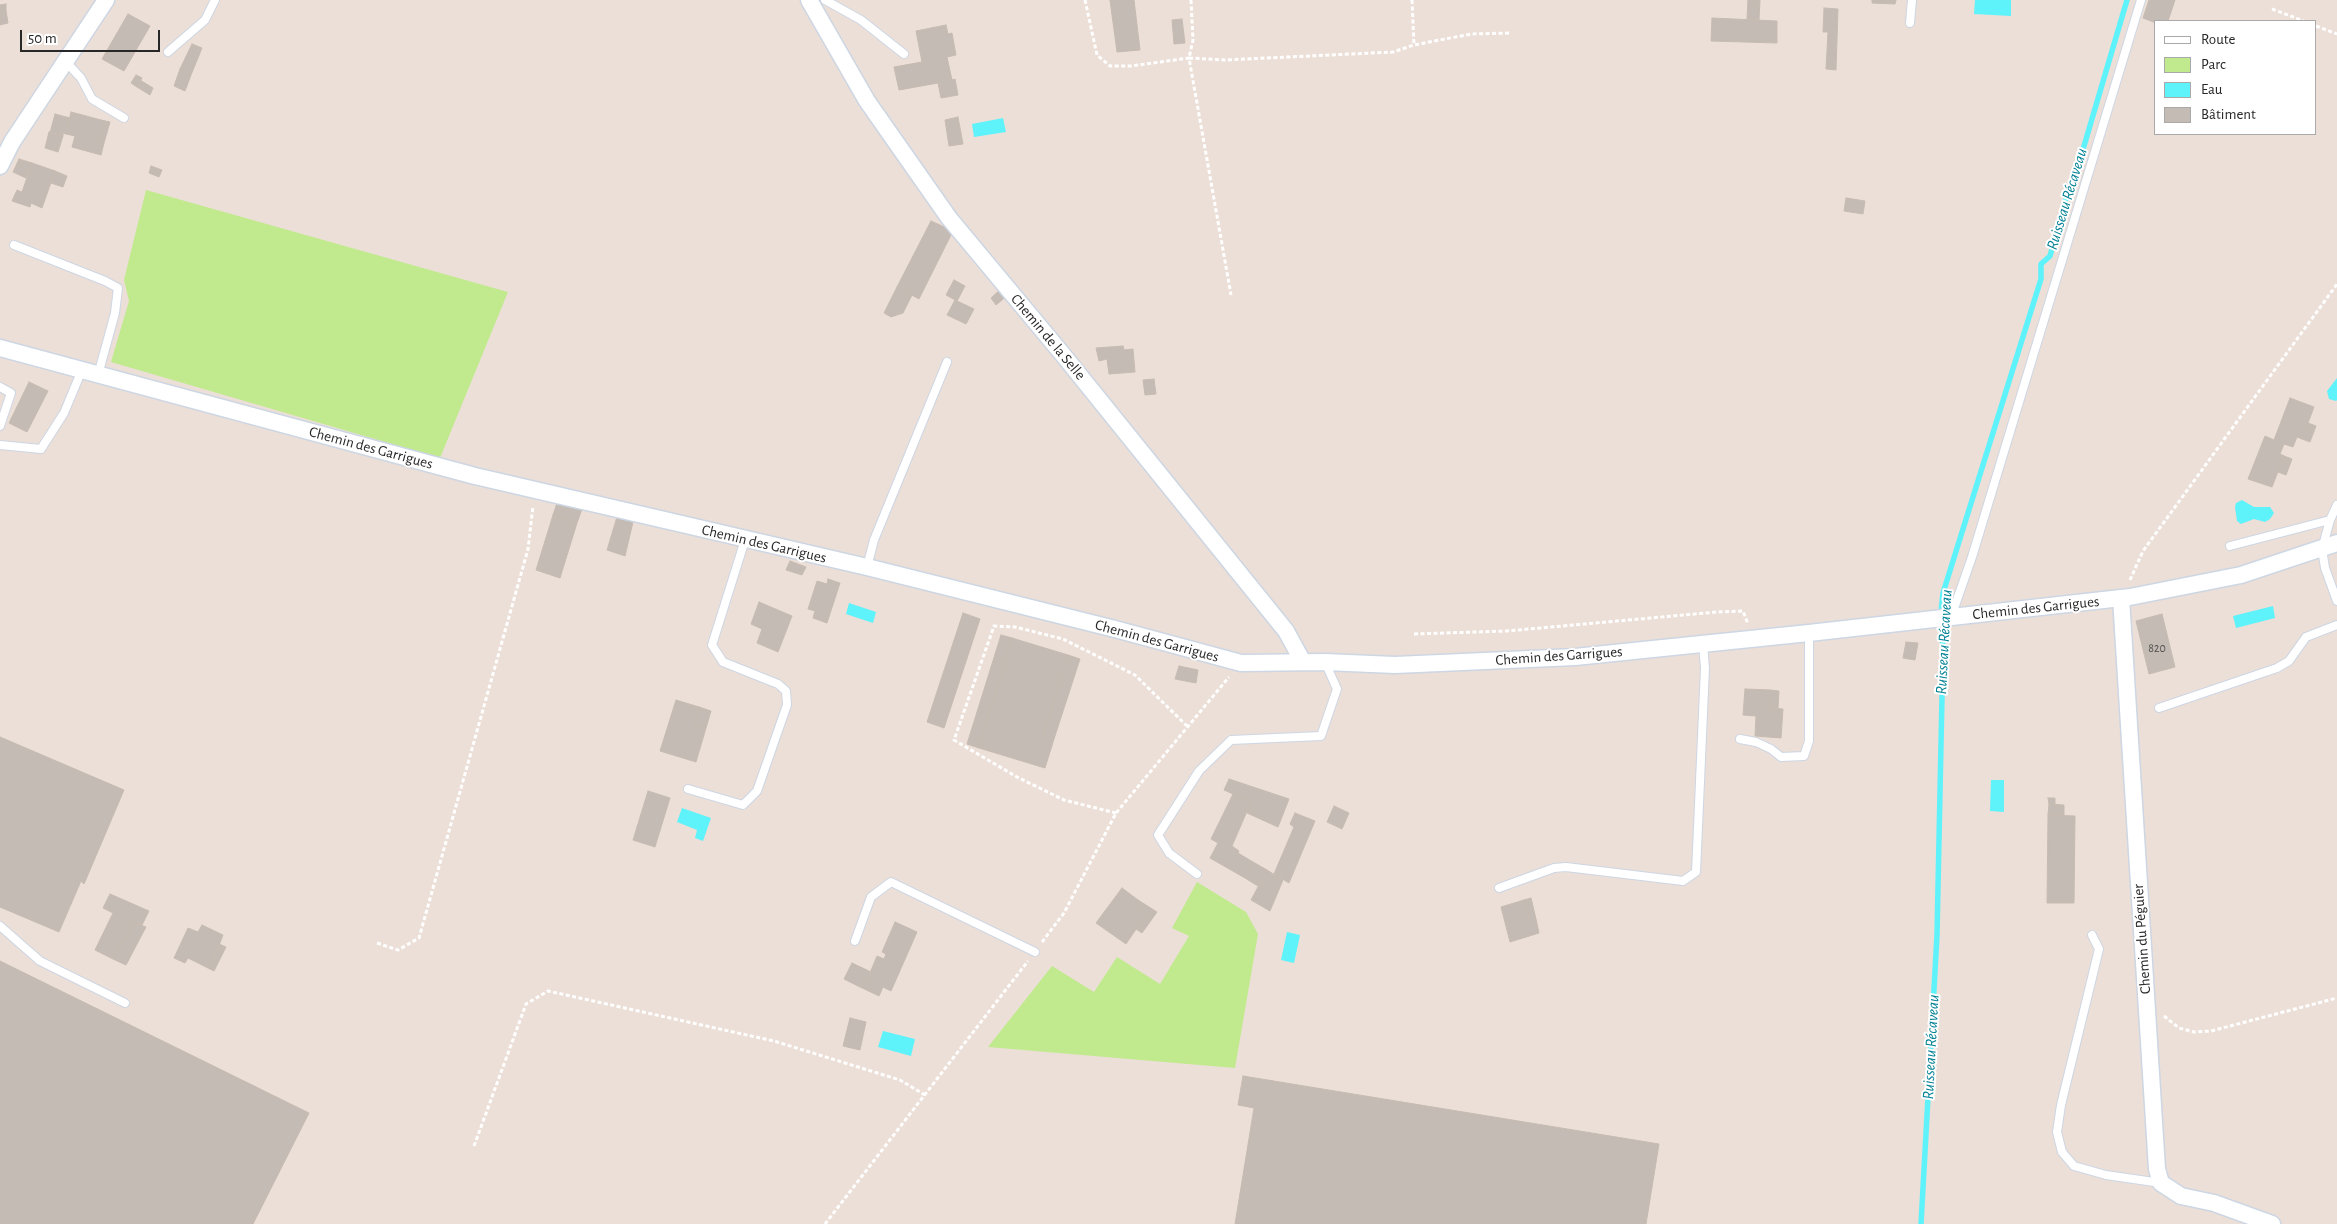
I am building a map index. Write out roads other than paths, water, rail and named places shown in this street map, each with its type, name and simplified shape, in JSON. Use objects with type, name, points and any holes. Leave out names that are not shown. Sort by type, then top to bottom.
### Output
[{"type":"street","points":[[0,166],[12,142],[106,0]]},
{"type":"street","name":"Chemin de la Selle","points":[[809,0],[868,101],[949,218],[1064,356],[1286,631],[1304,662]]},
{"type":"street","name":"Chemin des Garrigues","points":[[0,348],[535,490],[867,567],[1115,629],[1241,663],[1325,662],[1395,665],[1566,658],[1809,633],[2125,598],[2241,575],[2329,546]]},
{"type":"street","name":"Chemin du Péguier","points":[[2125,598],[2156,1169],[2161,1183]]},
{"type":"street","points":[[2161,1183],[2181,1196],[2253,1220],[2272,1224]]},
{"type":"lane","points":[[168,52],[205,20],[214,0]]},
{"type":"lane","points":[[825,0],[861,20],[904,54]]},
{"type":"lane","points":[[1910,23],[1912,0]]},
{"type":"lane","points":[[1951,617],[1972,557],[2142,0]]},
{"type":"lane","points":[[66,62],[81,78],[92,99],[124,118]]},
{"type":"lane","points":[[14,245],[105,281],[118,288],[115,313],[98,375]]},
{"type":"lane","points":[[867,567],[874,540],[948,362]]},
{"type":"lane","points":[[0,445],[41,449],[64,413],[82,370]]},
{"type":"lane","points":[[0,387],[11,393],[0,426]]},
{"type":"lane","points":[[2337,505],[2330,520],[2329,546],[2325,568],[2337,601]]},
{"type":"lane","points":[[2230,546],[2330,520]]},
{"type":"lane","points":[[688,789],[743,805],[758,791],[787,705],[786,691],[778,684],[723,662],[712,645],[745,540]]},
{"type":"lane","points":[[2159,708],[2277,668],[2289,661],[2306,637],[2337,625]]},
{"type":"lane","points":[[1740,739],[1756,742],[1781,757],[1804,756],[1809,741],[1809,633]]},
{"type":"lane","points":[[1499,888],[1554,868],[1566,867],[1683,881],[1696,872],[1705,668],[1703,644]]},
{"type":"lane","points":[[1197,874],[1169,853],[1158,836],[1199,771],[1231,740],[1321,736],[1337,689],[1325,662]]},
{"type":"lane","points":[[855,941],[871,898],[891,882],[1035,952]]},
{"type":"lane","points":[[0,926],[40,961],[125,1002]]},
{"type":"lane","points":[[2092,935],[2099,949],[2061,1105],[2057,1132],[2062,1152],[2074,1166],[2106,1175],[2161,1183]]},
{"type":"water","points":[[1975,0],[2011,0],[2011,16],[1974,14]]},
{"type":"water","points":[[1003,118],[1006,132],[974,137],[972,124]]},
{"type":"water","points":[[2337,378],[2336,401],[2329,399],[2327,391]]},
{"type":"water","points":[[2242,500],[2254,507],[2270,507],[2274,513],[2265,522],[2254,519],[2241,524],[2237,521],[2235,507],[2236,503]]},
{"type":"water","points":[[849,603],[876,612],[873,623],[846,614]]},
{"type":"water","points":[[2273,606],[2275,618],[2236,628],[2233,616]]},
{"type":"water","points":[[1991,780],[2004,780],[2004,812],[1990,811]]},
{"type":"water","points":[[682,808],[711,818],[703,841],[695,838],[697,830],[677,822]]},
{"type":"water","points":[[1287,932],[1300,935],[1294,963],[1281,960]]},
{"type":"water","points":[[883,1031],[915,1039],[911,1056],[878,1047]]},
{"type":"waterway","name":"Ruisseau Récaveau","points":[[1921,1224],[1937,935],[1943,649],[1941,612],[1943,593],[2041,279],[2041,264],[2050,256],[2127,0]]}]
